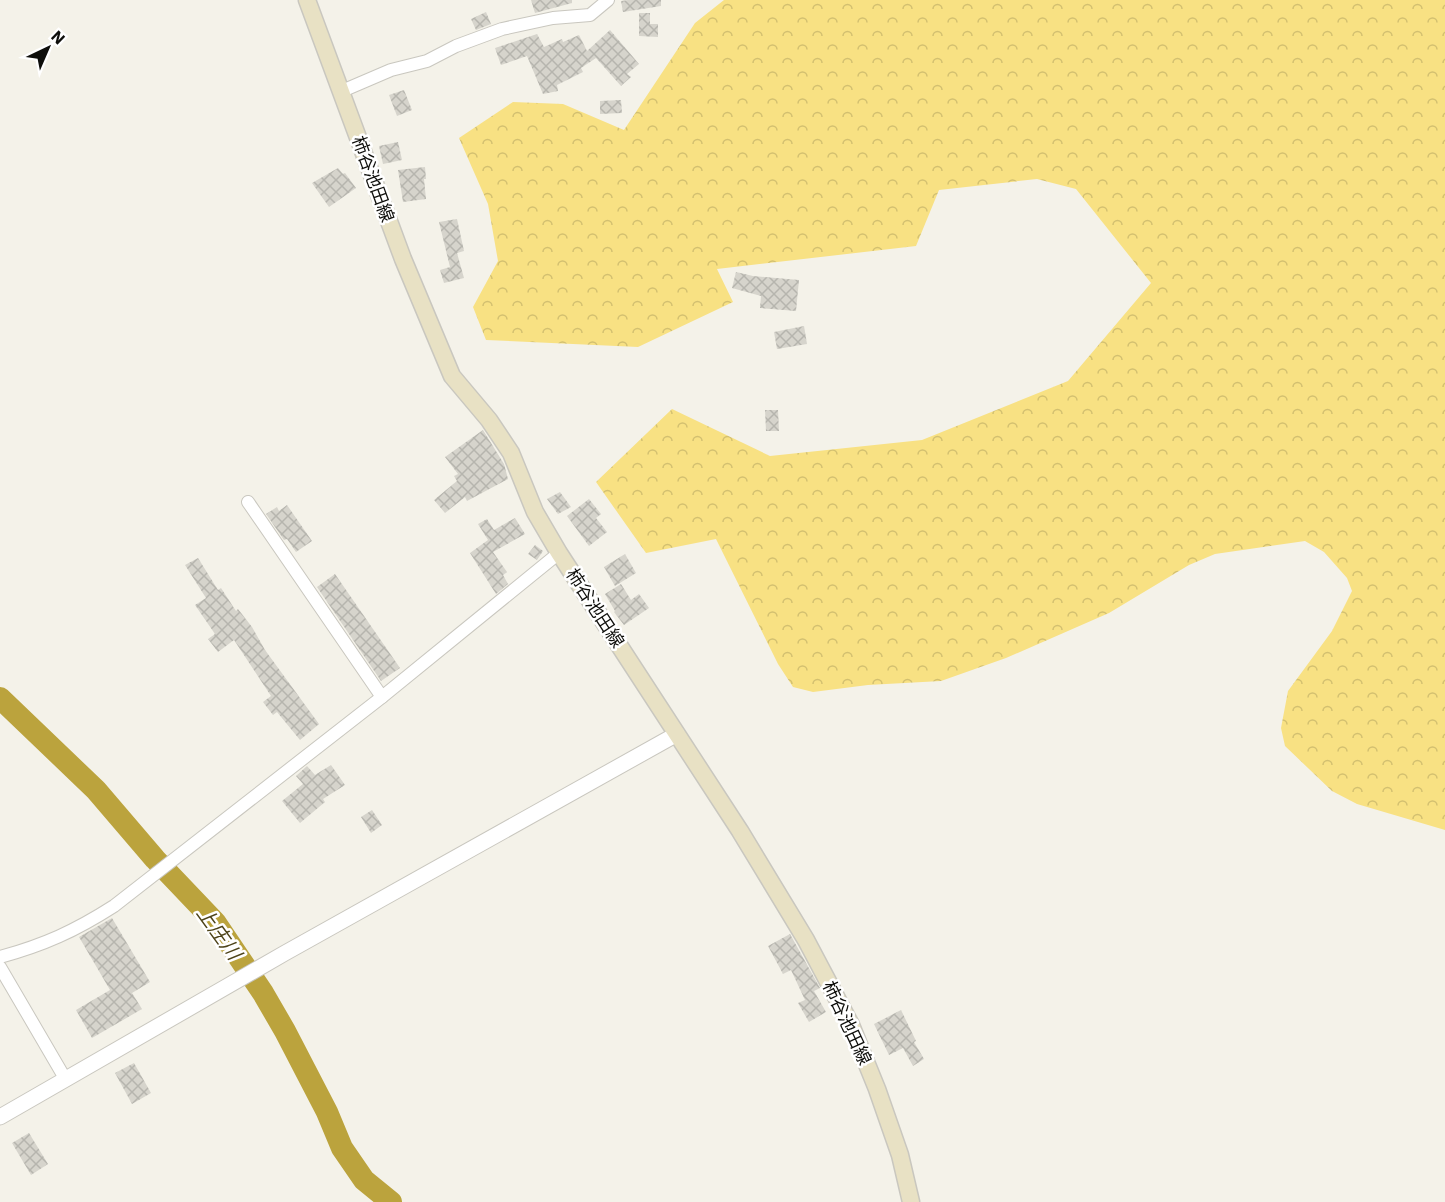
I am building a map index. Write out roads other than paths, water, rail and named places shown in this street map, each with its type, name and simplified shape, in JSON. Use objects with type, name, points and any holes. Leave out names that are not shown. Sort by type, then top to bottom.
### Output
[{"type":"main road","name":"柿谷池田線","points":[[307,0],[403,260],[452,376],[489,420],[511,453],[535,513],[559,553],[740,831],[794,920],[851,1025],[896,1144],[911,1202]]},
{"type":"street","points":[[342,92],[391,70],[428,61],[456,46],[502,29],[553,18],[590,15],[608,0]]},
{"type":"street","points":[[248,502],[382,698]]},
{"type":"street","points":[[0,957],[46,944],[79,928],[114,906],[382,698],[559,553]]},
{"type":"street","points":[[0,1117],[195,1007],[285,953],[677,734]]},
{"type":"street","points":[[0,967],[66,1080]]},
{"type":"waterway","name":"上庄川","points":[[0,698],[96,790],[155,859],[215,922],[263,993],[285,1031],[327,1112],[342,1148],[364,1180],[391,1202]]}]
